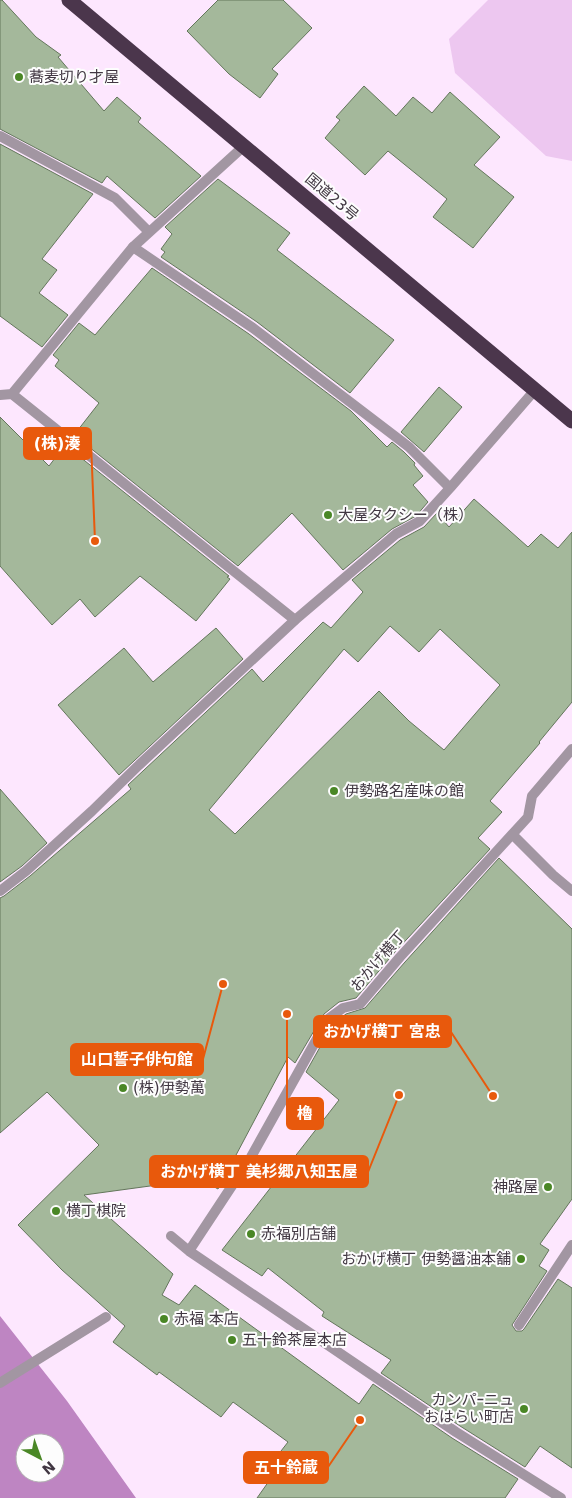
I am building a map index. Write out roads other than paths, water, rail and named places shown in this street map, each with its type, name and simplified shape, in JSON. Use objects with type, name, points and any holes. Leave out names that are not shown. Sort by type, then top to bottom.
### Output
[{"type":"highway","name":"国道23号","points":[[69,0],[572,421]]},
{"type":"street","points":[[0,136],[115,198],[149,232]]},
{"type":"street","points":[[12,394],[132,247],[244,146]]},
{"type":"street","points":[[132,247],[253,328],[306,368],[409,447],[450,488]]},
{"type":"street","points":[[0,891],[26,871],[92,811],[295,620],[396,534],[420,521],[535,390]]},
{"type":"street","points":[[0,395],[12,394],[295,620]]},
{"type":"street","name":"おかげ横丁","points":[[189,1251],[252,1157],[328,1020],[343,1008],[360,1004],[400,957],[528,818],[532,796],[572,749]]},
{"type":"street","points":[[513,834],[553,875],[572,891]]},
{"type":"street","points":[[171,1236],[189,1251],[456,1432],[561,1498]]},
{"type":"street","points":[[520,1325],[572,1245]]},
{"type":"street","points":[[0,1383],[106,1317]]},
{"type":"place","name":"蕎麦切り才屋","points":[[19,77]]},
{"type":"place","name":"大屋タクシー（株）","points":[[328,515]]},
{"type":"place","name":"(株)湊","points":[[95,541]]},
{"type":"place","name":"伊勢路名産味の館","points":[[334,791]]},
{"type":"place","name":"山口誓子俳句館","points":[[223,984]]},
{"type":"place","name":"櫓","points":[[287,1014]]},
{"type":"place","name":"(株)伊勢萬","points":[[123,1088]]},
{"type":"place","name":"おかげ横丁 美杉郷八知玉屋","points":[[399,1095]]},
{"type":"place","name":"おかげ横丁 宮忠","points":[[493,1096]]},
{"type":"place","name":"神路屋","points":[[548,1187]]},
{"type":"place","name":"横丁棋院","points":[[56,1211]]},
{"type":"place","name":"赤福別店舗","points":[[251,1234]]},
{"type":"place","name":"おかげ横丁 伊勢醤油本舗","points":[[521,1259]]},
{"type":"place","name":"赤福 本店","points":[[164,1319]]},
{"type":"place","name":"五十鈴茶屋本店","points":[[232,1340]]},
{"type":"place","name":"カンパｰニュ おはらい町店","points":[[524,1409]]},
{"type":"place","name":"五十鈴蔵","points":[[360,1420]]}]
